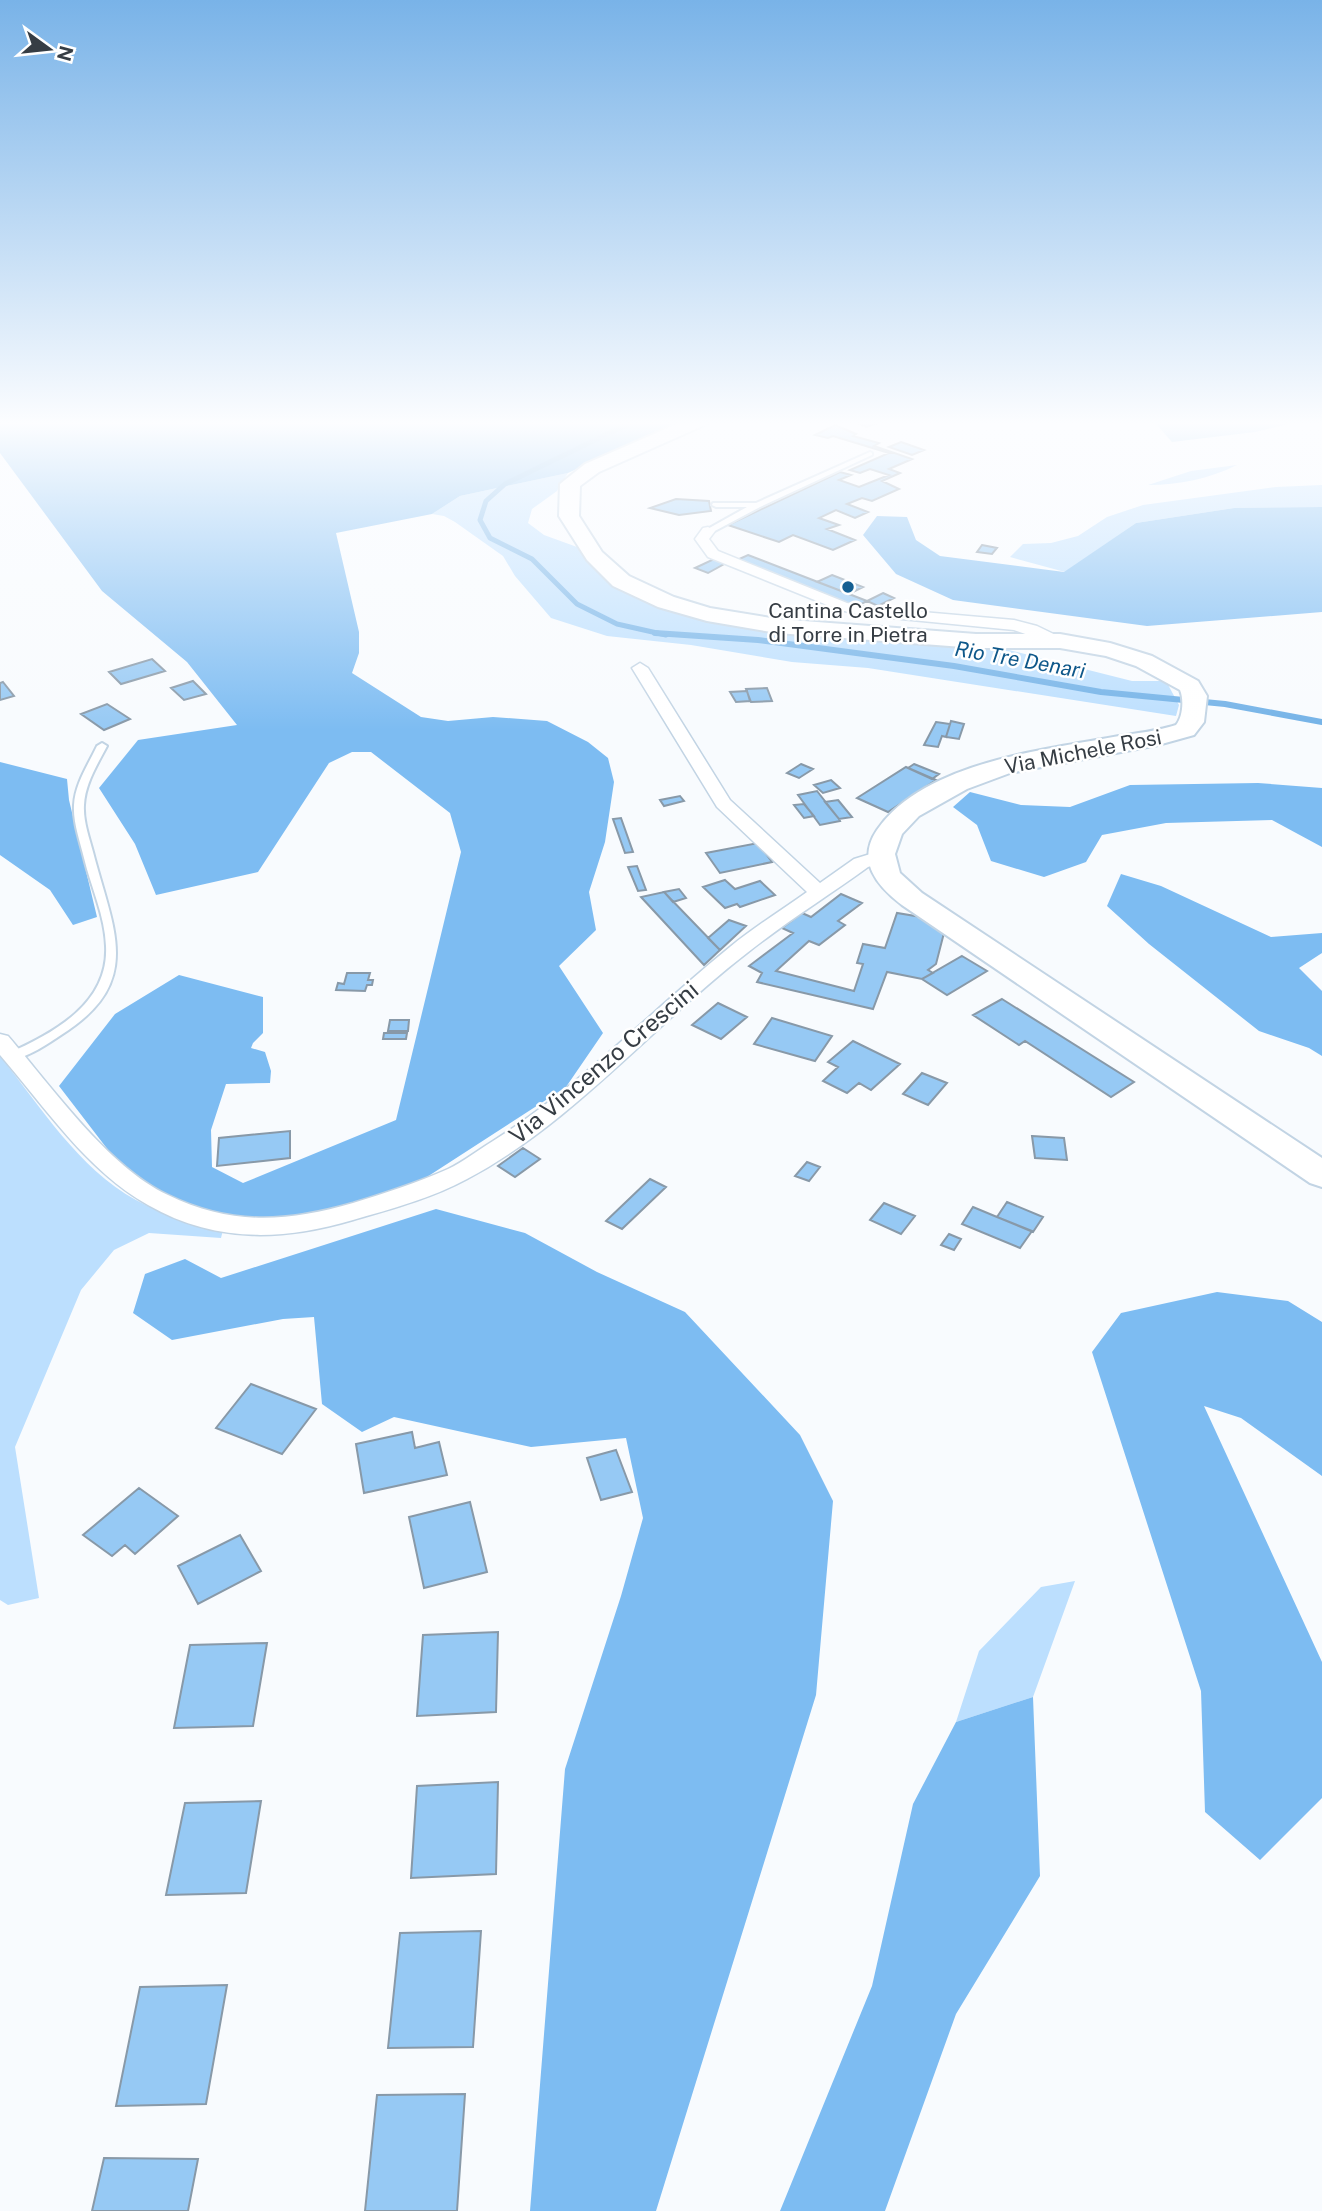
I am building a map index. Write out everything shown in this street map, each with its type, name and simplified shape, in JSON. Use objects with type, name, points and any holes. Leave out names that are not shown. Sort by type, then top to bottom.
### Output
[{"type":"street","name":"Via Michele Rosi","points":[[573,523],[594,556],[621,581],[687,609],[777,626],[976,641],[1060,641],[1110,650],[1144,661],[1185,682],[1194,709],[1187,729],[1171,735],[1021,761],[961,782],[930,797],[904,815],[887,835],[880,857]]},
{"type":"street","points":[[708,531],[702,539],[713,554],[842,606],[865,612],[1014,625],[1032,629],[1060,641]]},
{"type":"street","points":[[640,668],[723,803],[820,893]]},
{"type":"street","points":[[880,857],[882,869],[888,878],[912,899],[1322,1175]]},
{"type":"street","name":"Via Vincenzo Crescini","points":[[6,1049],[101,1158],[128,1182],[159,1201],[202,1218],[236,1227],[278,1227],[324,1220],[391,1200],[458,1174],[489,1156],[567,1099],[739,949],[861,863],[880,857]]},
{"type":"lane","points":[[708,531],[723,523]]},
{"type":"lane","points":[[6,1049],[67,1029],[101,990],[110,974],[112,944],[85,842],[79,807],[83,787],[102,746]]},
{"type":"shaded area","points":[[52,523],[386,523],[336,533],[359,632],[359,653],[352,673],[421,717],[448,721],[493,717],[547,721],[588,742],[608,758],[614,782],[605,842],[589,892],[596,930],[559,966],[603,1033],[566,1087],[413,1186],[324,1213],[247,1224],[194,1211],[125,1172],[59,1086],[115,1014],[179,975],[263,997],[263,1033],[251,1048],[265,1052],[271,1071],[270,1083],[226,1084],[211,1130],[212,1167],[243,1183],[396,1120],[461,852],[450,813],[371,752],[352,752],[329,763],[258,872],[156,895],[135,844],[99,788],[138,740],[237,725],[187,662],[102,591]]},
{"type":"shaded area","points":[[457,523],[528,523],[544,535],[577,547],[609,580],[756,627],[884,642],[1009,650],[1132,681],[1166,681],[1179,705],[1176,716],[868,668],[792,662],[691,645],[607,636],[551,618],[515,576],[503,556]]},
{"type":"shaded area","points":[[872,523],[909,523],[916,540],[940,556],[1064,572],[1136,523],[1322,523],[1322,612],[1147,626],[953,600],[896,574],[863,535]]},
{"type":"shaded area","points":[[1098,523],[1136,523],[1065,572],[1010,557],[1023,544],[1051,543],[1078,536]]},
{"type":"shaded area","points":[[0,762],[67,779],[69,800],[97,917],[73,925],[50,890],[0,855]]},
{"type":"shaded area","points":[[1258,783],[1322,788],[1322,847],[1272,820],[1166,823],[1102,835],[1086,862],[1044,877],[991,861],[977,825],[953,807],[970,792],[1021,805],[1070,807],[1130,785]]},
{"type":"shaded area","points":[[1121,874],[1161,886],[1271,937],[1322,933],[1322,953],[1299,968],[1322,991],[1322,1056],[1309,1048],[1259,1031],[1149,944],[1107,906]]},
{"type":"shaded area","points":[[0,1056],[78,1154],[115,1187],[157,1210],[223,1230],[221,1238],[149,1233],[114,1250],[81,1290],[15,1447],[39,1598],[8,1605],[0,1600]]},
{"type":"shaded area","points":[[436,1209],[525,1233],[597,1272],[685,1312],[800,1435],[833,1501],[816,1695],[656,2211],[530,2211],[565,1769],[621,1596],[643,1518],[626,1438],[531,1447],[394,1417],[362,1432],[322,1404],[314,1317],[283,1319],[172,1340],[133,1313],[145,1274],[185,1259],[221,1278]]},
{"type":"shaded area","points":[[1217,1292],[1288,1301],[1322,1322],[1322,1476],[1241,1418],[1204,1406],[1322,1662],[1322,1798],[1260,1860],[1205,1812],[1201,1691],[1092,1352],[1121,1313]]},
{"type":"shaded area","points":[[1075,1581],[1033,1697],[956,1722],[979,1651],[1041,1587]]},
{"type":"shaded area","points":[[1033,1697],[1040,1876],[956,2014],[885,2211],[780,2211],[872,1986],[913,1804],[956,1722]]},
{"type":"building","points":[[834,523],[839,525],[827,529],[855,540],[833,550],[793,535],[779,542],[728,525]]},
{"type":"building","points":[[982,545],[997,548],[992,554],[977,552]]},
{"type":"building","points":[[748,555],[867,601],[856,607],[737,560]]},
{"type":"building","points":[[714,559],[726,563],[708,573],[695,568]]},
{"type":"building","points":[[832,575],[863,587],[849,594],[817,582]]},
{"type":"building","points":[[883,593],[894,598],[878,606],[867,601]]},
{"type":"building","points":[[152,659],[165,671],[121,684],[109,672]]},
{"type":"building","points":[[193,681],[206,694],[184,700],[171,688]]},
{"type":"building","points":[[3,682],[14,696],[0,700],[0,683]]},
{"type":"building","points":[[767,688],[772,701],[751,702],[746,689]]},
{"type":"building","points":[[747,691],[750,701],[736,702],[730,692]]},
{"type":"building","points":[[107,704],[130,719],[104,730],[81,714]]},
{"type":"building","points":[[951,721],[964,724],[959,739],[946,737]]},
{"type":"building","points":[[936,722],[950,724],[946,737],[942,736],[938,747],[924,745]]},
{"type":"building","points":[[801,764],[813,769],[799,778],[787,773]]},
{"type":"building","points":[[914,764],[939,774],[932,779],[908,768]]},
{"type":"building","points":[[906,767],[936,780],[888,812],[857,798]]},
{"type":"building","points":[[831,780],[840,788],[823,793],[814,785]]},
{"type":"building","points":[[817,791],[840,821],[820,825],[798,795]]},
{"type":"building","points":[[680,796],[684,801],[664,806],[660,800]]},
{"type":"building","points":[[838,800],[852,817],[839,819],[825,802]]},
{"type":"building","points":[[804,804],[814,816],[804,818],[794,805]]},
{"type":"building","points":[[621,818],[633,852],[625,853],[613,819]]},
{"type":"building","points":[[758,843],[772,862],[720,873],[706,853]]},
{"type":"building","points":[[637,866],[646,890],[638,891],[628,867]]},
{"type":"building","points":[[725,880],[735,889],[760,881],[775,895],[740,907],[737,904],[725,908],[703,887]]},
{"type":"building","points":[[679,889],[686,898],[673,902],[664,892]]},
{"type":"building","points":[[664,892],[720,950],[704,965],[641,897]]},
{"type":"building","points":[[841,894],[862,903],[838,921],[845,925],[819,945],[809,941],[776,971],[854,991],[863,964],[857,963],[863,944],[885,948],[897,913],[927,918],[945,929],[936,964],[928,970],[933,973],[922,979],[887,972],[873,1009],[757,982],[762,973],[749,966],[793,933],[782,928],[802,913],[811,917]]},
{"type":"building","points":[[729,920],[746,926],[720,950],[708,938]]},
{"type":"building","points":[[962,956],[987,971],[947,995],[922,979]]},
{"type":"building","points":[[347,973],[370,973],[368,980],[373,980],[372,985],[367,985],[365,991],[336,990],[338,983],[344,984]]},
{"type":"building","points":[[1002,999],[1134,1082],[1111,1097],[1025,1041],[1019,1045],[973,1015]]},
{"type":"building","points":[[718,1003],[747,1017],[721,1039],[692,1025]]},
{"type":"building","points":[[772,1018],[832,1036],[815,1061],[754,1044]]},
{"type":"building","points":[[390,1020],[409,1020],[408,1031],[388,1031]]},
{"type":"building","points":[[384,1033],[407,1033],[406,1039],[383,1039]]},
{"type":"building","points":[[853,1041],[900,1064],[871,1090],[859,1083],[847,1093],[823,1081],[838,1067],[828,1062]]},
{"type":"building","points":[[922,1073],[947,1083],[928,1105],[903,1094]]},
{"type":"building","points":[[290,1131],[290,1158],[217,1166],[219,1138]]},
{"type":"building","points":[[1032,1136],[1064,1138],[1067,1160],[1035,1158]]},
{"type":"building","points":[[523,1148],[540,1159],[515,1177],[498,1166]]},
{"type":"building","points":[[807,1162],[820,1167],[809,1181],[795,1176]]},
{"type":"building","points":[[650,1179],[666,1187],[622,1229],[606,1221]]},
{"type":"building","points":[[1007,1202],[1043,1217],[1033,1232],[997,1217]]},
{"type":"building","points":[[884,1203],[915,1216],[901,1234],[870,1220]]},
{"type":"building","points":[[973,1207],[1032,1231],[1020,1248],[962,1224]]},
{"type":"building","points":[[949,1234],[961,1239],[954,1250],[941,1245]]},
{"type":"building","points":[[251,1384],[316,1409],[282,1454],[216,1428]]},
{"type":"building","points":[[412,1432],[415,1448],[439,1442],[447,1475],[364,1493],[356,1444]]},
{"type":"building","points":[[616,1450],[632,1492],[601,1500],[587,1458]]},
{"type":"building","points":[[139,1488],[178,1516],[135,1554],[125,1545],[112,1556],[83,1535]]},
{"type":"building","points":[[470,1502],[487,1572],[424,1588],[409,1517]]},
{"type":"building","points":[[240,1535],[261,1571],[198,1604],[178,1566]]},
{"type":"building","points":[[498,1632],[496,1712],[417,1716],[423,1635]]},
{"type":"building","points":[[267,1643],[253,1726],[174,1728],[190,1645]]},
{"type":"building","points":[[498,1782],[496,1874],[411,1878],[417,1786]]},
{"type":"building","points":[[261,1801],[246,1893],[166,1895],[185,1803]]},
{"type":"building","points":[[481,1931],[473,2047],[388,2048],[400,1933]]},
{"type":"building","points":[[227,1985],[206,2104],[116,2106],[140,1987]]},
{"type":"building","points":[[465,2094],[457,2211],[365,2211],[377,2095]]},
{"type":"building","points":[[104,2158],[198,2159],[188,2211],[92,2211]]},
{"type":"waterway","name":"Rio Tre Denari","points":[[482,523],[490,538],[532,559],[577,604],[617,624],[658,633]]},
{"type":"waterway","name":"Rio Tre Denari","points":[[658,633],[758,640],[954,666],[1101,692],[1225,704],[1322,722]]},
{"type":"waterway","name":"Rio Tre Denari","points":[[658,633],[666,635]]},
{"type":"place","name":"Cantina Castello di Torre in Pietra","points":[[848,587]]}]
